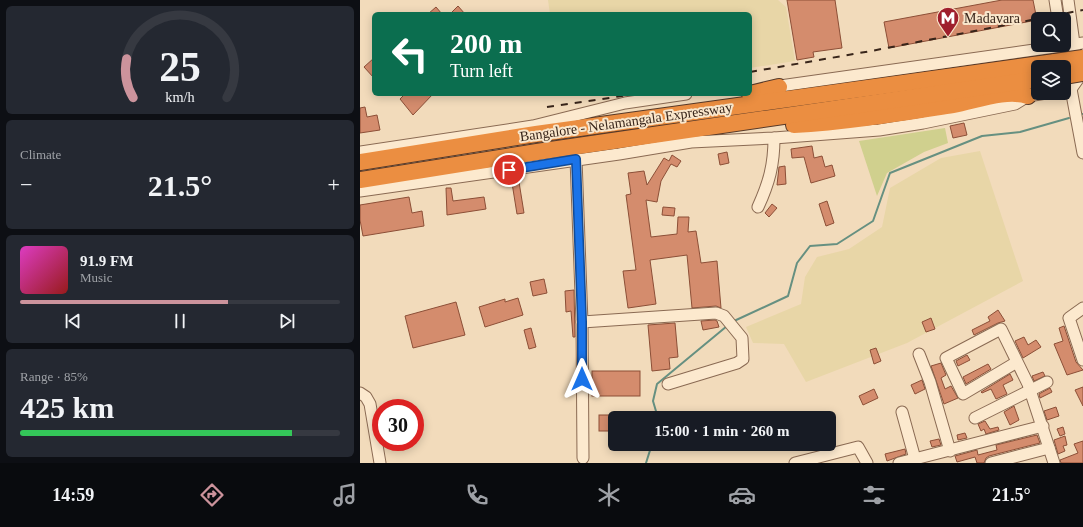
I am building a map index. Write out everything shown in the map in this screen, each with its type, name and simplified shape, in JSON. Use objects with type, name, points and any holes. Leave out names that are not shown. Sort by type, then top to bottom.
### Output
[{"type":"highway","name":"Bangalore - Nelamangala Expressway","points":[[1071,69],[1083,58]]},
{"type":"highway","name":"Bangalore - Nelamangala Expressway","points":[[1071,75],[1083,73]]},
{"type":"highway","name":"Bangalore - Nelamangala Expressway","points":[[360,162],[536,134],[1031,80]]},
{"type":"highway","name":"Bangalore - Nelamangala Expressway","points":[[360,180],[537,152],[1031,80]]},
{"type":"highway","points":[[752,93],[779,87]]},
{"type":"highway","points":[[737,124],[818,124],[1017,93],[1028,96]]},
{"type":"highway","points":[[536,134],[615,112],[734,96]]},
{"type":"street","points":[[1055,0],[1057,12]]},
{"type":"street","points":[[1068,0],[1079,44],[1078,79],[1071,78]]},
{"type":"street","points":[[752,86],[779,87],[1031,50]]},
{"type":"street","points":[[1071,80],[1083,87]]},
{"type":"street","points":[[360,152],[533,126],[625,103],[672,96]]},
{"type":"street","points":[[360,191],[619,154],[691,142],[774,138],[879,130],[923,124],[1015,104],[1031,96]]},
{"type":"street","points":[[1070,100],[1083,153]]},
{"type":"street","points":[[758,207],[769,185],[774,157],[774,138]]},
{"type":"street","points":[[576,159],[582,322],[583,458]]},
{"type":"street","points":[[1083,308],[1069,318],[1083,360]]},
{"type":"street","points":[[582,322],[716,312],[724,316],[742,338],[743,359],[737,364],[668,384]]},
{"type":"street","points":[[1018,362],[963,394],[946,358],[1002,329],[1018,362],[1030,390],[1054,463]]},
{"type":"street","points":[[919,354],[930,382],[950,451]]},
{"type":"street","points":[[974,418],[1047,382]]},
{"type":"street","points":[[360,393],[366,397],[370,404],[380,463]]},
{"type":"street","points":[[902,412],[915,459]]},
{"type":"street","points":[[899,463],[1043,426]]},
{"type":"street","points":[[796,463],[858,447],[867,463]]},
{"type":"street","points":[[991,463],[1050,448]]},
{"type":"shaded area","points":[[548,0],[778,0],[786,7],[795,61],[752,68],[752,12],[550,12]]},
{"type":"shaded area","points":[[980,151],[1023,281],[907,343],[806,382],[784,344],[753,343],[746,327],[801,304],[805,277],[817,257],[849,249],[882,227],[890,188],[941,158]]},
{"type":"green space","points":[[945,128],[948,143],[924,152],[887,173],[877,196],[859,141]]},
{"type":"building","points":[[787,0],[835,0],[842,48],[813,52],[814,57],[797,60]]},
{"type":"building","points":[[1002,0],[1033,0],[1035,12],[1031,12],[1031,21],[889,48],[884,22]]},
{"type":"building","points":[[458,6],[463,12],[452,12]]},
{"type":"building","points":[[436,7],[440,12],[430,12]]},
{"type":"building","points":[[372,60],[372,76],[364,67]]},
{"type":"building","points":[[403,96],[431,96],[413,115],[400,99]]},
{"type":"building","points":[[365,107],[367,117],[377,115],[380,130],[360,133],[360,108]]},
{"type":"building","points":[[964,123],[967,135],[953,138],[950,126]]},
{"type":"building","points":[[812,146],[814,158],[822,156],[825,167],[832,165],[835,176],[811,183],[804,157],[792,158],[791,149]]},
{"type":"building","points":[[727,152],[729,163],[720,165],[718,154]]},
{"type":"building","points":[[672,155],[681,161],[677,167],[671,164],[661,181],[657,202],[646,200],[651,237],[677,234],[678,217],[689,217],[688,232],[696,231],[701,263],[717,261],[721,308],[716,306],[692,308],[687,255],[650,260],[656,304],[628,308],[623,271],[636,270],[626,195],[631,194],[628,173],[644,171],[647,185],[664,158],[669,161]]},
{"type":"building","points":[[785,166],[786,184],[777,185],[779,167]]},
{"type":"building","points":[[519,182],[524,213],[517,214],[512,183]]},
{"type":"building","points":[[446,188],[451,188],[453,201],[484,197],[486,209],[447,215]]},
{"type":"building","points":[[409,197],[412,213],[422,211],[424,226],[363,236],[360,220],[360,205]]},
{"type":"building","points":[[827,201],[834,223],[826,226],[819,204]]},
{"type":"building","points":[[772,204],[777,208],[769,217],[765,213]]},
{"type":"building","points":[[663,207],[675,208],[674,216],[662,215]]},
{"type":"building","points":[[544,279],[547,293],[533,296],[530,282]]},
{"type":"building","points":[[574,290],[575,337],[573,337],[571,311],[566,312],[565,291]]},
{"type":"building","points":[[518,298],[523,315],[485,327],[479,307],[505,299],[505,302]]},
{"type":"building","points":[[456,302],[465,335],[413,348],[405,316]]},
{"type":"building","points":[[998,310],[1005,321],[974,335],[972,330],[990,321],[988,317]]},
{"type":"building","points":[[931,318],[935,329],[926,332],[922,322]]},
{"type":"building","points":[[701,321],[717,321],[719,327],[703,330]]},
{"type":"building","points":[[675,323],[678,357],[669,358],[670,369],[652,371],[648,325]]},
{"type":"building","points":[[1064,326],[1076,362],[1083,370],[1067,375],[1054,344],[1063,341],[1059,328]]},
{"type":"building","points":[[531,328],[536,347],[529,349],[524,330]]},
{"type":"building","points":[[1024,337],[1028,345],[1036,340],[1041,347],[1023,358],[1015,341]]},
{"type":"building","points":[[876,348],[881,361],[874,364],[870,350]]},
{"type":"building","points":[[967,355],[970,360],[958,366],[956,361]]},
{"type":"building","points":[[941,363],[946,375],[941,378],[945,389],[951,386],[958,398],[944,404],[931,366]]},
{"type":"building","points":[[988,364],[991,369],[966,384],[963,377]]},
{"type":"building","points":[[592,371],[640,371],[640,396],[592,396]]},
{"type":"building","points":[[1043,372],[1045,376],[1034,381],[1032,376]]},
{"type":"building","points":[[1010,374],[1013,380],[1003,385],[1007,394],[996,399],[991,389],[982,393],[981,392]]},
{"type":"building","points":[[922,380],[925,389],[915,394],[911,385]]},
{"type":"building","points":[[1083,387],[1083,406],[1075,390]]},
{"type":"building","points":[[1050,388],[1052,392],[1040,398],[1039,394]]},
{"type":"building","points":[[874,389],[878,398],[863,405],[859,396]]},
{"type":"building","points":[[1014,406],[1019,420],[1010,425],[1004,412]]},
{"type":"building","points":[[1056,407],[1059,416],[1047,420],[1044,411]]},
{"type":"building","points":[[599,415],[608,415],[608,431],[599,431]]},
{"type":"building","points":[[985,421],[990,429],[998,427],[999,430],[986,434],[984,429],[981,431],[978,424]]},
{"type":"building","points":[[1063,427],[1065,434],[1060,436],[1057,429]]},
{"type":"building","points":[[965,433],[967,438],[958,440],[957,435]]},
{"type":"building","points":[[1037,435],[1040,443],[989,456],[986,458],[984,463],[977,463],[975,457],[957,462],[955,456],[977,450],[978,455],[997,450],[996,445]]},
{"type":"building","points":[[1065,436],[1067,445],[1063,446],[1065,451],[1058,454],[1054,440]]},
{"type":"building","points":[[939,439],[941,445],[932,447],[930,441]]},
{"type":"building","points":[[1083,441],[1083,463],[1061,463],[1060,460],[1078,453],[1074,444]]},
{"type":"building","points":[[905,449],[906,454],[887,461],[885,454]]},
{"type":"waterway","points":[[734,321],[788,296],[797,263],[810,246],[837,244],[873,221],[890,173],[982,136],[1020,132],[1069,118]]},
{"type":"waterway","points":[[656,411],[653,401],[657,384],[727,326]]},
{"type":"waterway","points":[[646,463],[650,451]]},
{"type":"railway","points":[[752,72],[871,51],[1083,10]]},
{"type":"railway","points":[[547,107],[622,96]]},
{"type":"place","name":"Madavara","points":[[948,38]]},
{"type":"route","points":[[509,170],[576,159],[582,322],[582,379]]}]
